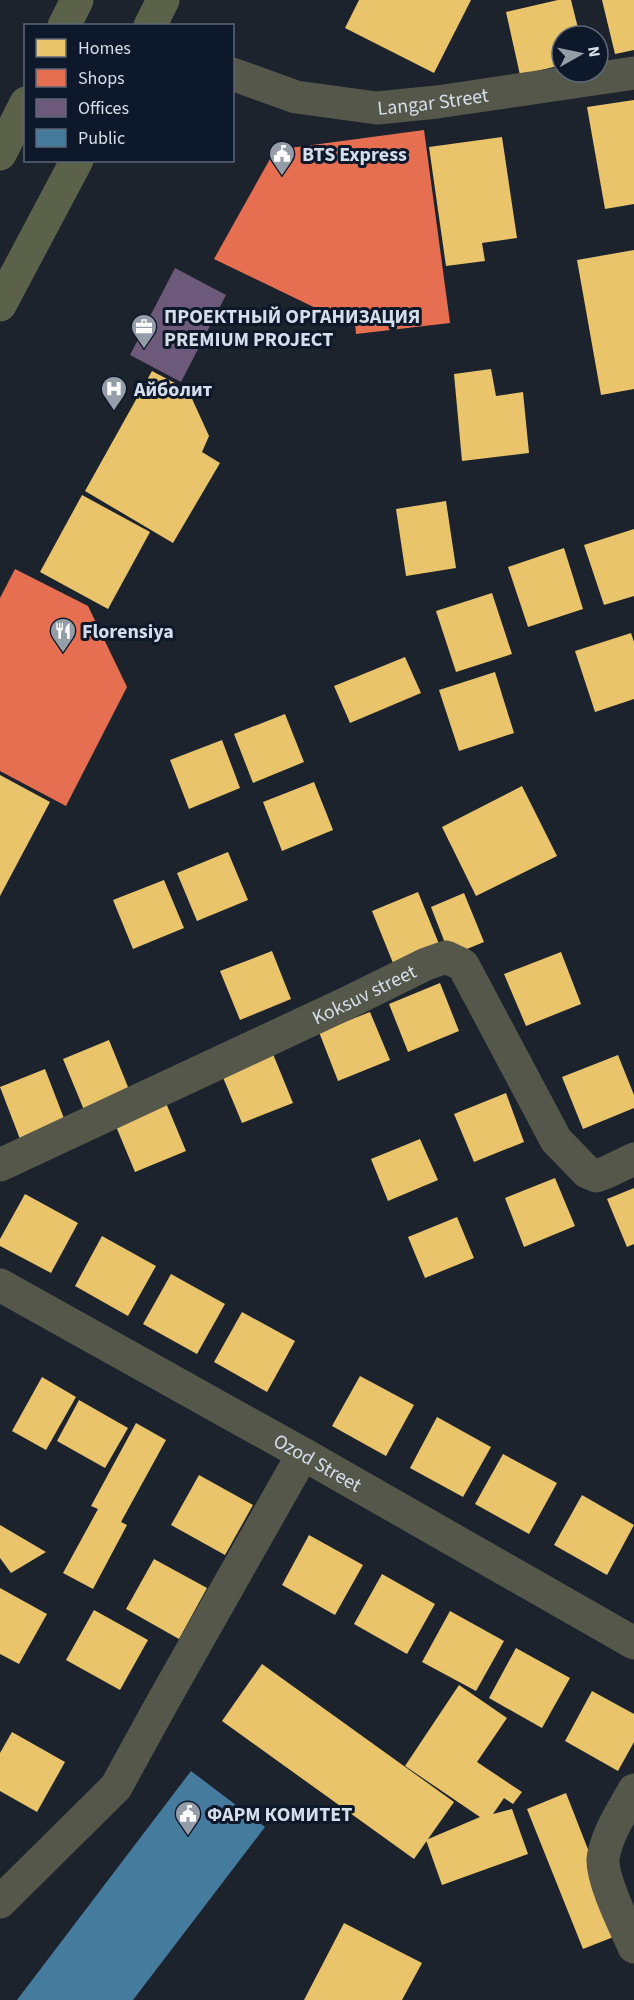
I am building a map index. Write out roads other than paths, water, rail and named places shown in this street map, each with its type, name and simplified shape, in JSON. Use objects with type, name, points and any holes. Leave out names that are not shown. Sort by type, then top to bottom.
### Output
[{"type":"main road","points":[[65,24],[77,0]]},
{"type":"main road","points":[[151,24],[163,0]]},
{"type":"main road","points":[[0,154],[24,107]]},
{"type":"main road","points":[[0,305],[76,162]]},
{"type":"street","name":"Langar Street","points":[[234,75],[296,97],[377,108],[437,102],[634,73]]},
{"type":"street","name":"Koksuv street","points":[[0,1165],[426,964],[446,957],[463,965],[556,1140],[587,1172],[596,1176],[634,1159]]},
{"type":"street","name":"Ozod Street","points":[[0,1285],[303,1454],[634,1643]]},
{"type":"street","points":[[0,1902],[116,1787],[303,1454]]},
{"type":"street","points":[[634,1790],[609,1838],[603,1859],[606,1878],[634,1947]]},
{"type":"place","name":"BTS Express","points":[[282,177]]},
{"type":"place","name":"ПРОЕКТНЫЙ ОРГАНИЗАЦИЯ PREMIUM PROJECT","points":[[144,350]]},
{"type":"place","name":"Айболит","points":[[114,412]]},
{"type":"place","name":"Florensiya","points":[[63,654]]},
{"type":"place","name":"ФАРМ КОМИТЕТ","points":[[188,1837]]}]
